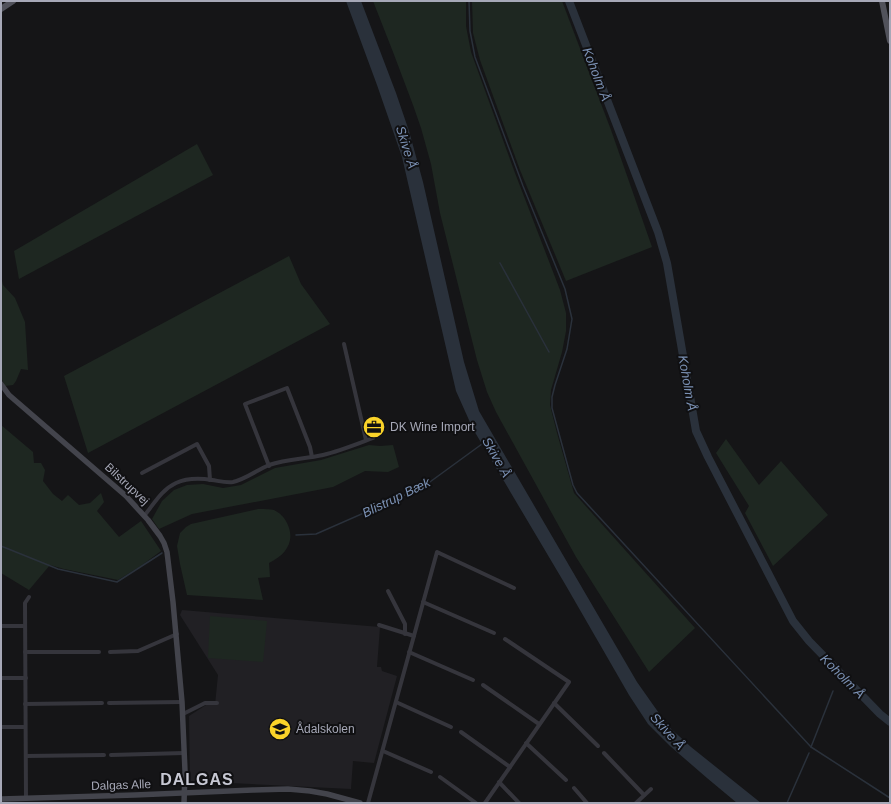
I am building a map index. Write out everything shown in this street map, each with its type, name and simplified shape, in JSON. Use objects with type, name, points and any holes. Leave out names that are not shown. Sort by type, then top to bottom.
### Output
[{"type":"main road","points":[[1,8],[14,1]]},
{"type":"main road","points":[[882,1],[890,41]]},
{"type":"street","points":[[344,344],[366,440]]},
{"type":"street","name":"Bilstrupvej","points":[[1,384],[9,395],[126,496],[160,536],[167,552],[183,714],[185,771],[184,803]]},
{"type":"street","points":[[269,466],[245,404],[287,388],[310,447],[312,457]]},
{"type":"street","points":[[144,516],[160,495],[167,488],[176,483],[197,478],[233,482],[269,466],[335,451],[372,438]]},
{"type":"street","points":[[142,472],[197,444],[209,466],[210,480]]},
{"type":"street","points":[[368,803],[437,552],[514,588]]},
{"type":"street","points":[[388,591],[405,624],[405,634]]},
{"type":"street","points":[[26,799],[25,603],[29,597]]},
{"type":"street","points":[[423,602],[494,633]]},
{"type":"street","points":[[379,625],[414,636]]},
{"type":"street","points":[[1,626],[25,626]]},
{"type":"street","points":[[110,652],[138,651],[176,634]]},
{"type":"street","points":[[485,803],[569,682],[505,639]]},
{"type":"street","points":[[25,652],[99,652]]},
{"type":"street","points":[[410,652],[473,680]]},
{"type":"street","points":[[1,678],[26,678]]},
{"type":"street","points":[[483,685],[539,724]]},
{"type":"street","points":[[109,703],[182,702]]},
{"type":"street","points":[[396,702],[451,727]]},
{"type":"street","points":[[25,704],[102,703]]},
{"type":"street","points":[[183,714],[205,703],[217,703]]},
{"type":"street","points":[[554,703],[598,746]]},
{"type":"street","points":[[1,727],[25,727]]},
{"type":"street","points":[[461,732],[510,767]]},
{"type":"street","points":[[526,743],[566,780]]},
{"type":"street","points":[[383,751],[431,772]]},
{"type":"street","points":[[110,755],[184,753]]},
{"type":"street","points":[[604,753],[644,795]]},
{"type":"street","points":[[26,756],[104,755]]},
{"type":"street","points":[[440,777],[476,803]]},
{"type":"street","points":[[499,782],[519,803]]},
{"type":"street","points":[[574,788],[587,803]]},
{"type":"street","name":"Dalgas Alle","points":[[1,800],[288,789],[328,794],[360,803]]},
{"type":"street","points":[[636,803],[651,789]]},
{"type":"shaded area","points":[[373,1],[466,1],[466,26],[471,52],[560,290],[566,313],[566,331],[562,352],[551,390],[550,405],[574,493],[695,628],[649,672],[576,557],[496,412],[487,392],[477,360],[440,213],[431,164],[421,128]]},
{"type":"shaded area","points":[[472,1],[562,1],[611,130],[652,247],[566,281],[520,170],[480,60],[473,33]]},
{"type":"shaded area","points":[[197,144],[213,175],[19,279],[14,251]]},
{"type":"shaded area","points":[[289,256],[301,284],[330,324],[88,453],[64,376]]},
{"type":"shaded area","points":[[1,277],[3,285],[15,298],[25,322],[28,370],[21,369],[13,385],[5,386],[1,378]]},
{"type":"shaded area","points":[[1,425],[33,452],[34,463],[41,463],[45,470],[43,481],[53,494],[62,501],[68,495],[79,505],[90,503],[101,493],[104,502],[97,511],[119,537],[141,521],[161,551],[118,580],[50,565],[29,590],[1,573]]},
{"type":"shaded area","points":[[726,439],[759,485],[781,461],[828,515],[773,566],[745,513],[749,506],[716,453]]},
{"type":"shaded area","points":[[369,445],[393,445],[399,467],[388,472],[365,471],[333,487],[192,514],[159,529],[152,519],[162,501],[174,490],[187,485],[203,484],[223,488],[241,485],[275,468],[321,460]]},
{"type":"shaded area","points":[[258,509],[274,510],[283,517],[290,530],[290,541],[285,552],[269,563],[270,577],[258,578],[263,600],[187,595],[177,546],[180,533],[191,524]]},
{"type":"shaded area","points":[[182,610],[380,627],[377,667],[381,667],[382,671],[397,676],[374,763],[353,761],[351,789],[190,781],[189,716],[206,705],[215,705],[218,675],[180,615]]},
{"type":"shaded area","points":[[210,616],[267,621],[263,662],[208,658]]},
{"type":"water","name":"Skive Å","points":[[346,1],[361,1],[409,131],[423,182],[464,362],[479,411],[637,682],[668,726],[691,747],[761,803],[737,803],[670,746],[648,724],[629,695],[473,429],[456,391],[402,157]]},
{"type":"waterway","points":[[469,1],[470,31],[475,57],[523,186],[565,289],[572,319],[567,349],[552,397],[552,408],[573,485],[577,493],[811,747],[890,798]]},
{"type":"waterway","name":"Koholm Å","points":[[569,1],[658,232],[667,263],[696,431],[793,621],[809,641],[880,714],[890,722]]},
{"type":"waterway","points":[[500,263],[549,352]]},
{"type":"waterway","name":"Blistrup Bæk","points":[[296,535],[316,534],[423,487],[482,444]]},
{"type":"waterway","name":"Blistrup Bæk","points":[[1,546],[58,569],[117,582],[162,553]]},
{"type":"waterway","points":[[811,747],[833,691]]},
{"type":"waterway","points":[[787,803],[809,753]]},
{"type":"place","name":"DK Wine Import","points":[[374,427]]},
{"type":"place","name":"Ådalskolen","points":[[280,729]]},
{"type":"district","name":"DALGAS","points":[[197,779]]}]
